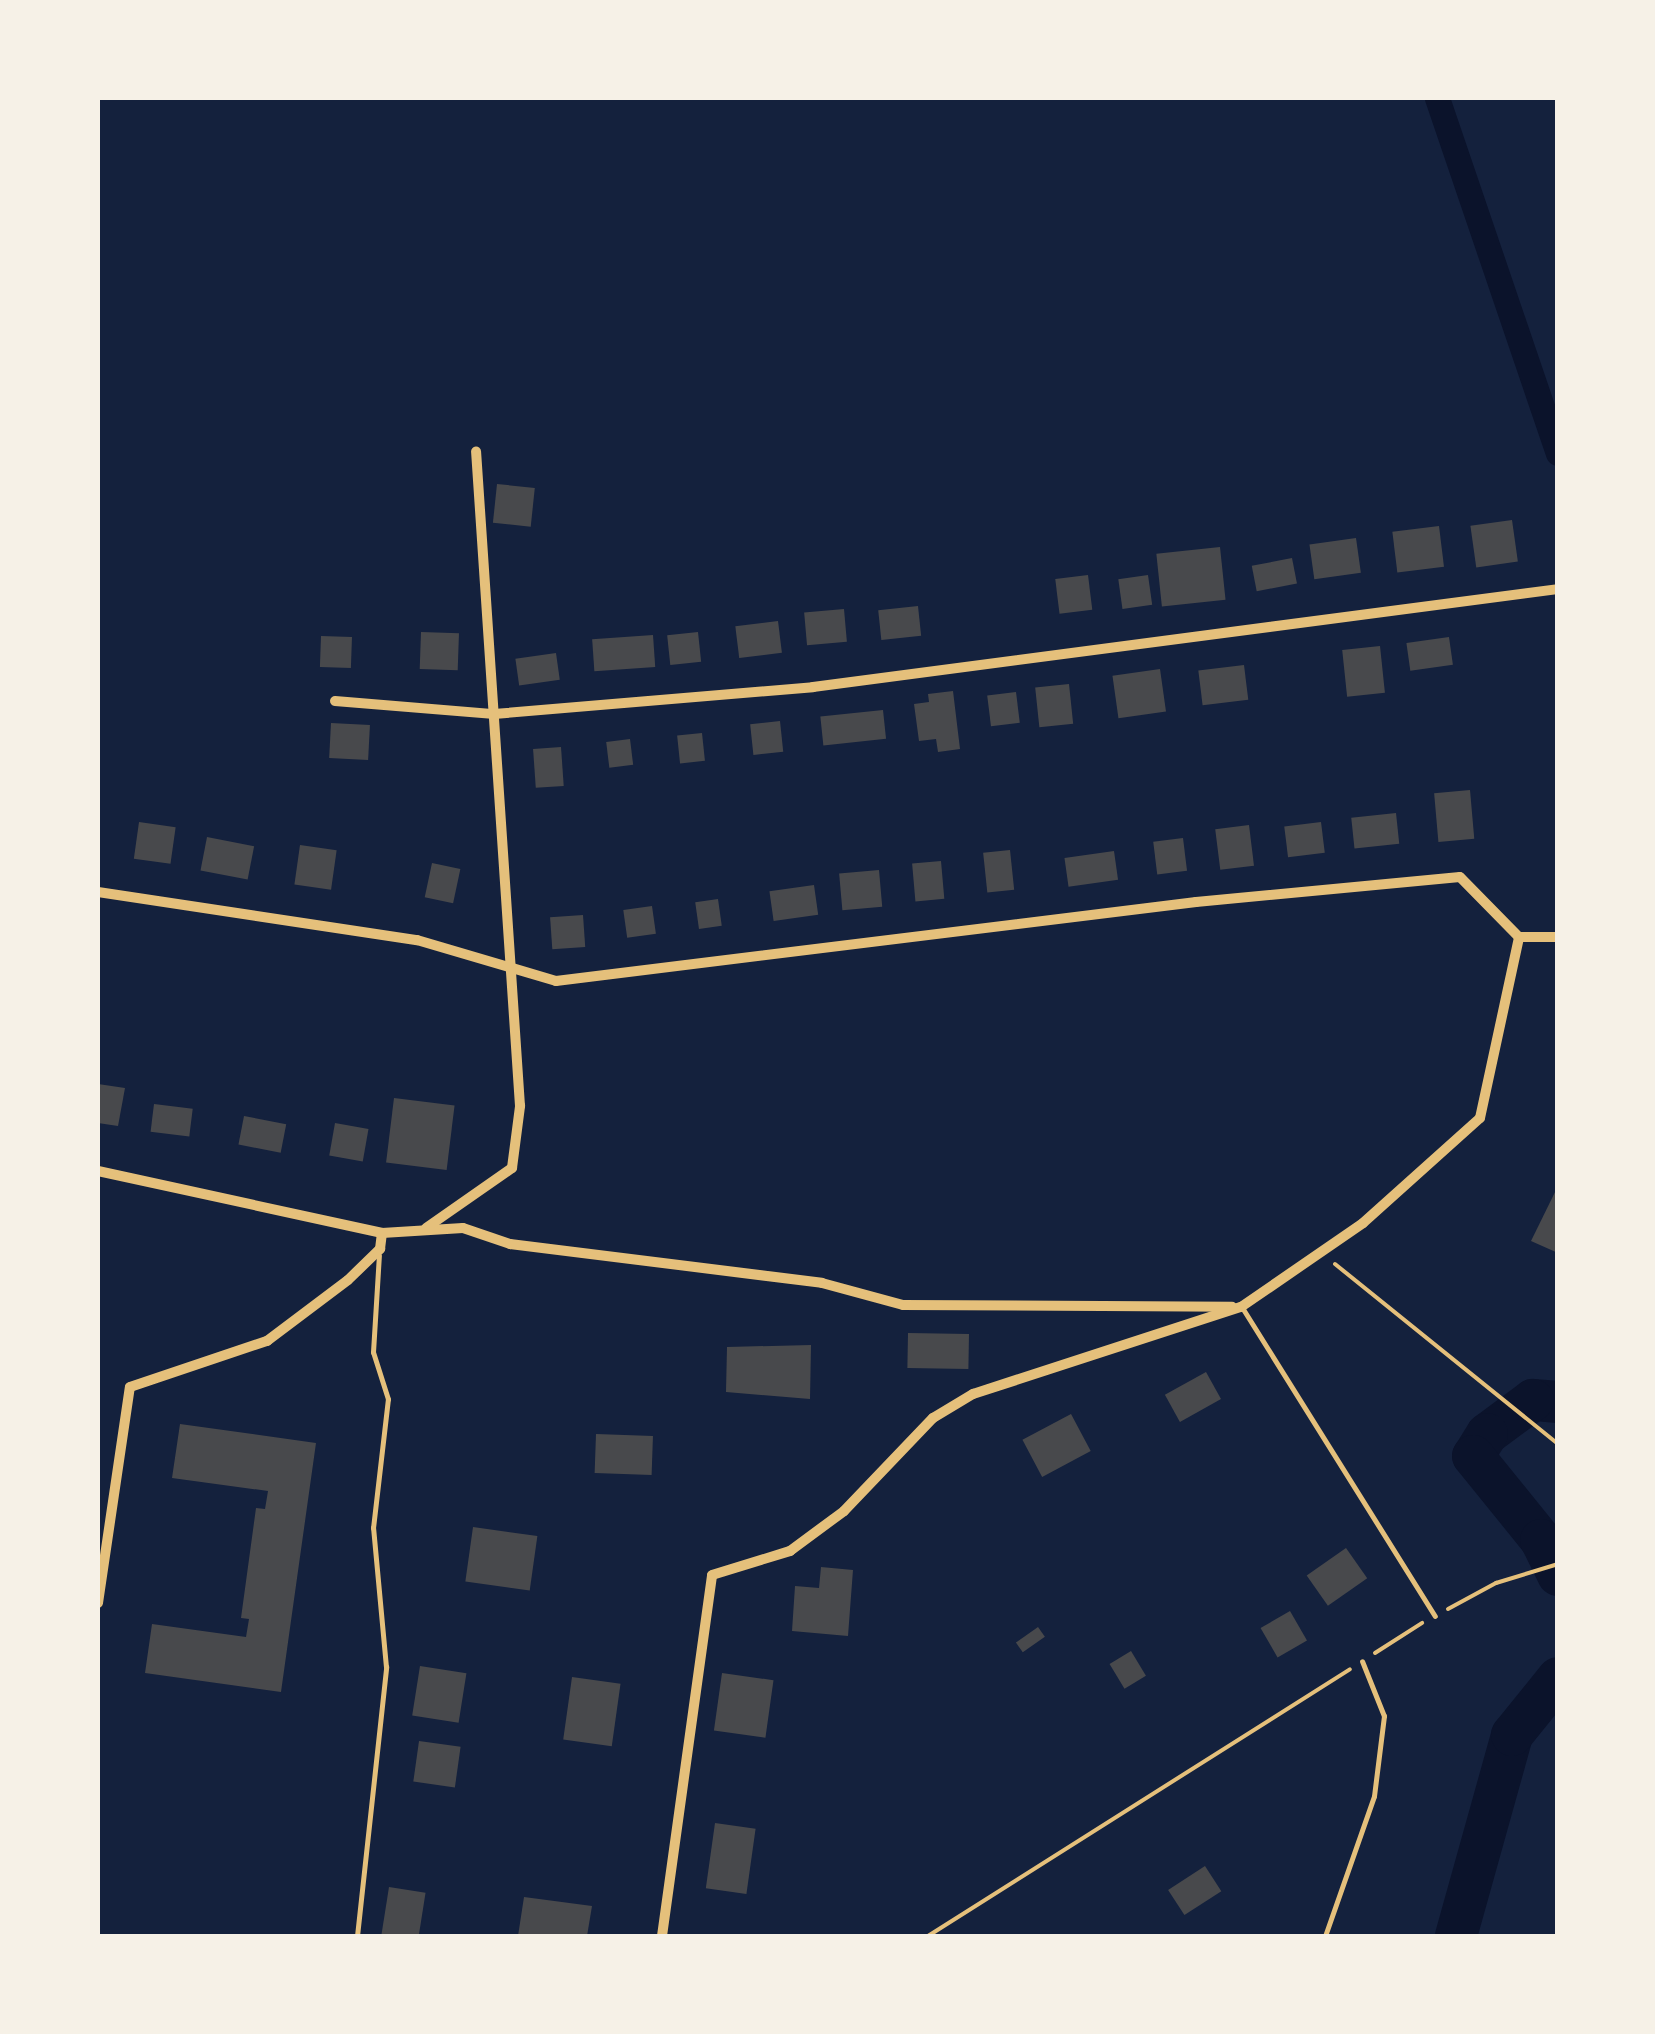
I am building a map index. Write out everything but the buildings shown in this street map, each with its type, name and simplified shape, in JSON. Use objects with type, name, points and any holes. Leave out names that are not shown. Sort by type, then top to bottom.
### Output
[{"type":"street","points":[[424,1229],[512,1168],[520,1106],[476,451]]},
{"type":"street","points":[[335,701],[494,714],[814,687],[1558,589]]},
{"type":"street","points":[[98,892],[417,940],[508,972],[556,981],[1196,902],[1460,877],[1518,937],[1558,936]]},
{"type":"street","points":[[662,1936],[712,1575],[790,1551],[844,1511],[933,1418],[973,1394],[1241,1307],[1363,1223],[1480,1118],[1518,937]]},
{"type":"street","points":[[98,1172],[382,1233],[462,1228],[510,1244],[822,1284],[903,1305],[1241,1307]]},
{"type":"street","points":[[98,1604],[130,1387],[266,1340],[380,1248],[382,1233]]},
{"type":"lane","points":[[357,1936],[386,1667],[373,1528],[388,1399],[374,1352],[380,1248]]},
{"type":"lane","points":[[1241,1307],[1435,1616]]},
{"type":"lane","points":[[1325,1936],[1374,1796],[1384,1716],[1362,1662]]},
{"type":"path","points":[[1342,1270],[1558,1444]]},
{"type":"path","points":[[928,1936],[1435,1616],[1496,1583],[1558,1564]]},
{"type":"waterway","points":[[1437,98],[1558,453]]},
{"type":"waterway","points":[[1558,1402],[1533,1400],[1487,1434],[1473,1456],[1541,1540],[1558,1575]]},
{"type":"waterway","points":[[1456,1936],[1512,1735],[1558,1678]]}]
